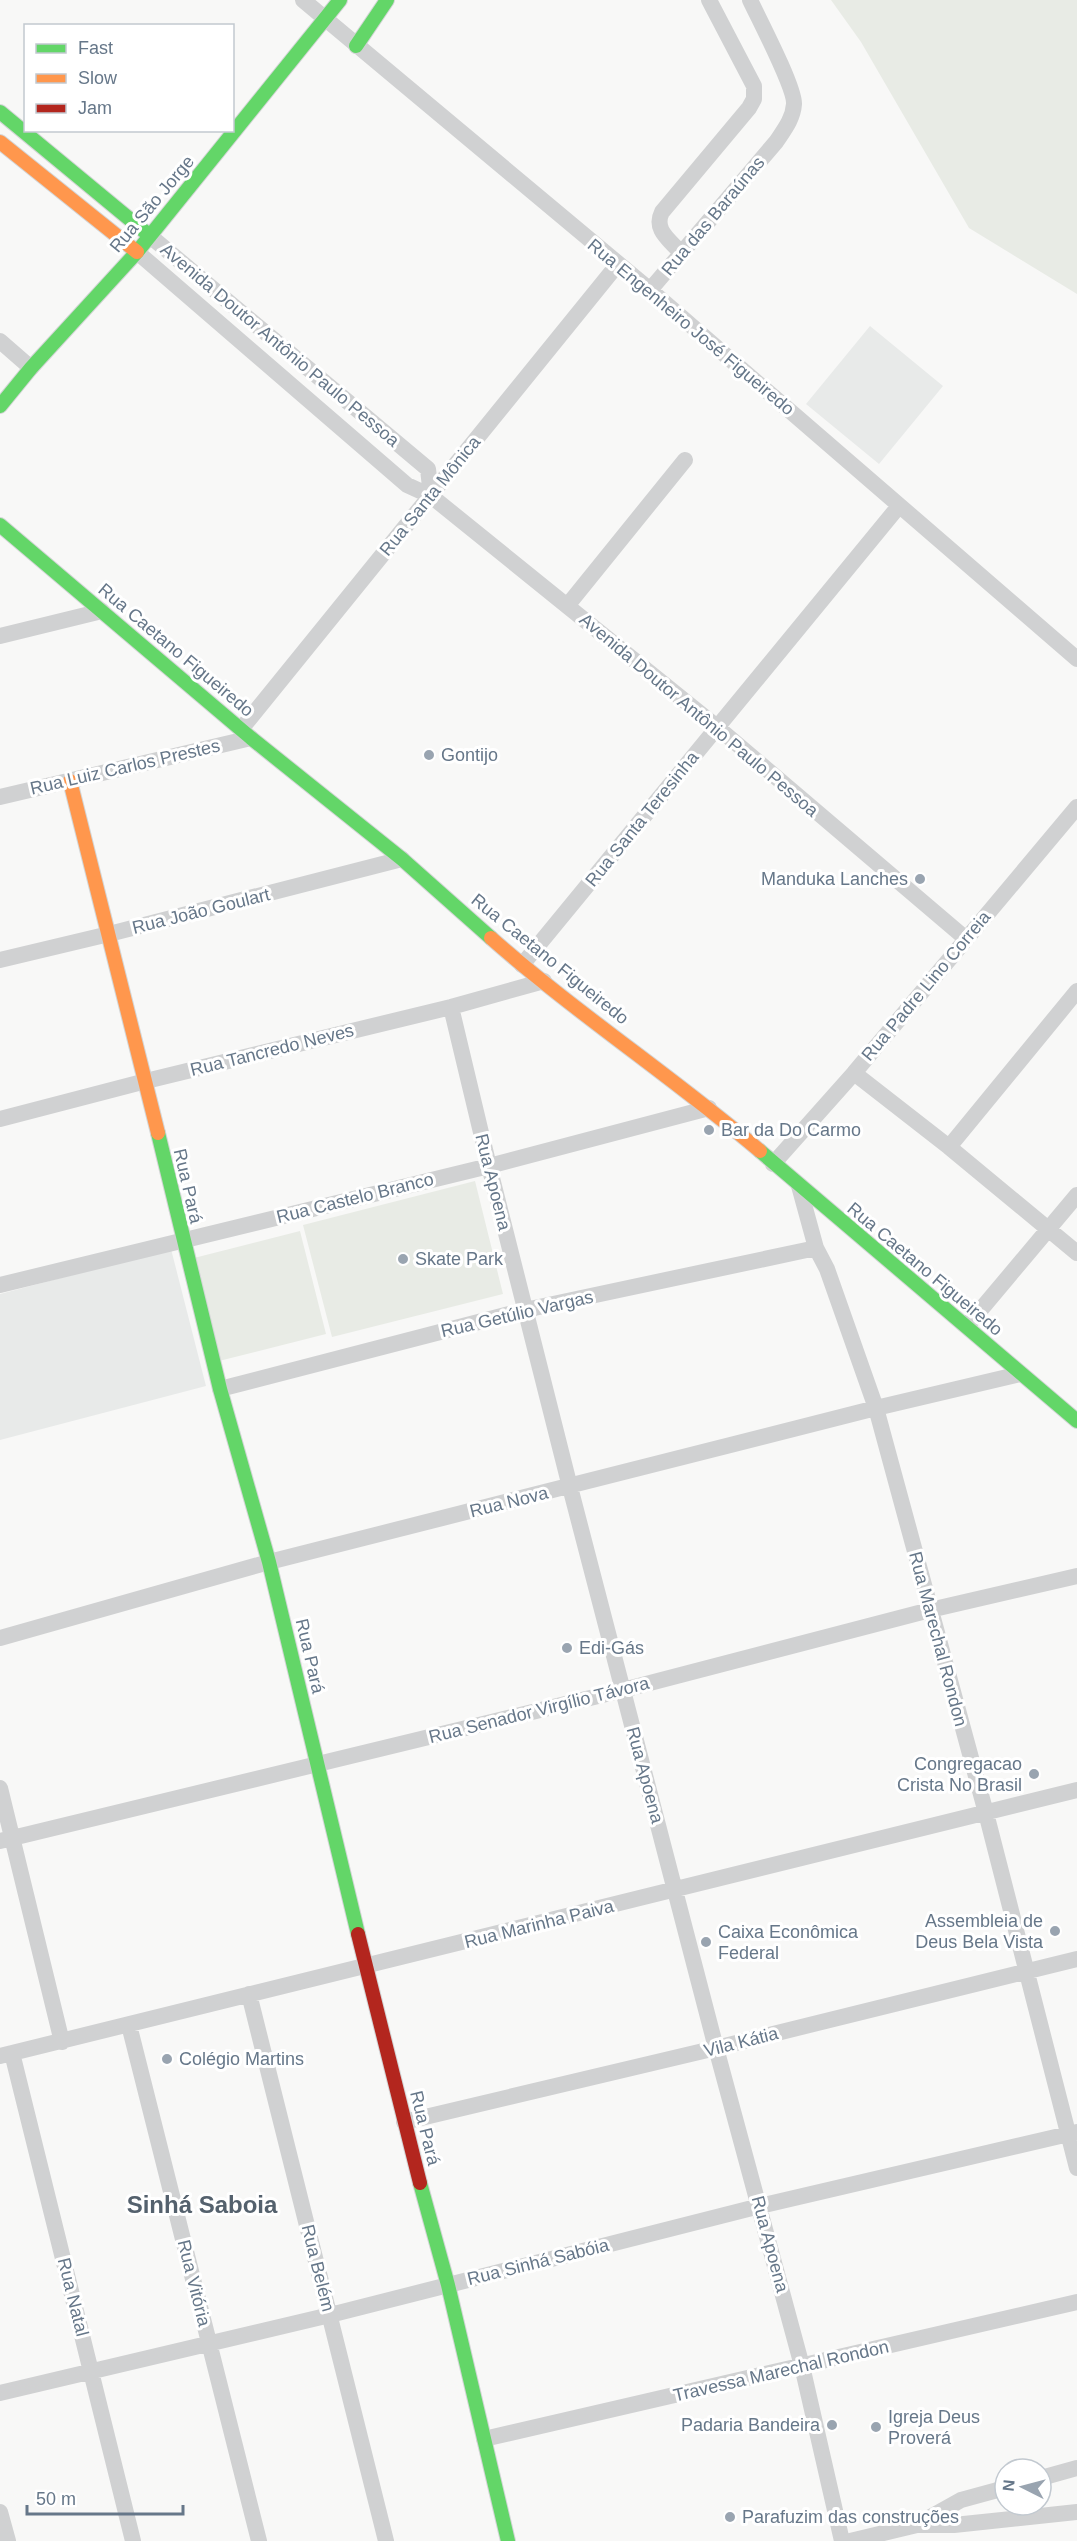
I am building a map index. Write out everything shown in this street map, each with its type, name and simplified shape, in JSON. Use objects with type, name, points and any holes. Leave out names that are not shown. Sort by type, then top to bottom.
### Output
[{"type":"street","name":"Rua Engenheiro José Figueiredo","points":[[303,0],[650,290],[1077,659]]},
{"type":"street","name":"Rua São Jorge","points":[[0,406],[31,368],[137,252],[340,0]]},
{"type":"street","points":[[356,46],[387,0]]},
{"type":"street","points":[[681,253],[658,228],[658,220],[662,212],[749,108],[754,99],[754,86],[709,0]]},
{"type":"street","name":"Rua das Baraúnas","points":[[650,290],[776,142],[791,120],[794,102],[750,0]]},
{"type":"street","name":"Avenida Doutor Antônio Paulo Pessoa","points":[[0,112],[24,132]]},
{"type":"street","name":"Avenida Doutor Antônio Paulo Pessoa","points":[[24,132],[428,469],[431,496]]},
{"type":"street","name":"Avenida Doutor Antônio Paulo Pessoa","points":[[0,142],[137,252],[407,485],[431,496],[717,727],[965,938]]},
{"type":"street","name":"Rua Santa Mônica","points":[[247,733],[431,496],[618,264]]},
{"type":"street","points":[[0,341],[31,368]]},
{"type":"street","points":[[567,606],[685,460]]},
{"type":"street","name":"Rua Santa Teresinha","points":[[522,965],[899,506]]},
{"type":"street","name":"Rua Caetano Figueiredo","points":[[0,525],[247,733],[402,859],[522,965],[709,1108],[1077,1421]]},
{"type":"street","points":[[0,636],[102,611]]},
{"type":"street","name":"Rua Luiz Carlos Prestes","points":[[0,797],[70,781],[247,733]]},
{"type":"street","name":"Rua Pará","points":[[70,781],[146,1081],[182,1240],[220,1389],[269,1562],[316,1763],[404,2122],[447,2284],[508,2541]]},
{"type":"street","name":"Rua Padre Lino Correia","points":[[773,1164],[854,1073],[965,938],[1072,825],[1077,807]]},
{"type":"street","name":"Rua João Goulart","points":[[0,960],[402,859]]},
{"type":"street","name":"Rua Tancredo Neves","points":[[0,1119],[451,1007],[544,981]]},
{"type":"street","points":[[949,1147],[1077,991]]},
{"type":"street","name":"Rua Apoena","points":[[451,1007],[570,1487],[716,2048],[802,2366],[842,2541]]},
{"type":"street","points":[[854,1073],[949,1147],[1077,1253]]},
{"type":"street","name":"Rua Castelo Branco","points":[[0,1285],[489,1166],[709,1108]]},
{"type":"street","name":"Rua Marechal Rondon","points":[[799,1186],[816,1248],[827,1269],[876,1408],[986,1813],[1026,1972],[1073,2133],[1077,2168]]},
{"type":"street","points":[[967,1326],[1077,1195]]},
{"type":"street","name":"Rua Getúlio Vargas","points":[[220,1389],[525,1310],[816,1248]]},
{"type":"street","name":"Rua Nova","points":[[0,1638],[269,1562],[876,1408],[1020,1374]]},
{"type":"street","name":"Rua Senador Virgílio Távora","points":[[6,1840],[623,1690],[930,1610],[1077,1576]]},
{"type":"street","points":[[0,1788],[6,1840],[62,2042]]},
{"type":"street","name":"Rua Marinha Paiva","points":[[6,2055],[1077,1790]]},
{"type":"street","name":"Vila Kátia","points":[[404,2122],[1077,1959]]},
{"type":"street","name":"Rua Belém","points":[[249,1994],[386,2541]]},
{"type":"street","name":"Rua Vitória","points":[[129,2025],[259,2541]]},
{"type":"street","name":"Rua Natal","points":[[6,2055],[91,2372],[133,2541]]},
{"type":"street","name":"Rua Sinhá Sabóia","points":[[0,2393],[330,2314],[760,2206],[1073,2133]]},
{"type":"street","name":"Travessa Marechal Rondon","points":[[484,2439],[1077,2302]]},
{"type":"street","points":[[1053,2475],[1077,2468]]},
{"type":"street","points":[[917,2525],[961,2500],[993,2491]]},
{"type":"street","points":[[0,2512],[8,2541]]},
{"type":"street","points":[[850,2541],[917,2525],[954,2525],[1077,2512]]},
{"type":"shaded area","points":[[831,0],[1077,0],[1077,294],[969,228],[861,42]]},
{"type":"shaded area","points":[[870,326],[943,386],[879,464],[806,404]]},
{"type":"shaded area","name":"Skate Park","points":[[475,1181],[503,1294],[332,1337],[303,1225]]},
{"type":"shaded area","points":[[300,1231],[326,1334],[219,1361],[194,1258]]},
{"type":"shaded area","points":[[171,1249],[206,1386],[0,1440],[0,1294]]},
{"type":"traffic: fast","points":[[234,132],[340,0]]},
{"type":"traffic: fast","points":[[356,46],[387,0]]},
{"type":"traffic: fast","points":[[0,112],[24,132]]},
{"type":"traffic: fast","points":[[24,132],[150,236]]},
{"type":"traffic: fast","points":[[0,406],[31,368],[137,252],[234,132]]},
{"type":"traffic: fast","points":[[0,525],[251,738],[402,859],[491,938]]},
{"type":"traffic: fast","points":[[158,1133],[220,1389],[269,1562],[358,1934]]},
{"type":"traffic: fast","points":[[760,1151],[1077,1421]]},
{"type":"traffic: fast","points":[[420,2183],[448,2285],[508,2541]]},
{"type":"traffic: slow","points":[[0,142],[137,252]]},
{"type":"traffic: slow","points":[[70,781],[158,1133]]},
{"type":"traffic: slow","points":[[491,938],[557,993],[760,1151]]},
{"type":"traffic: jam","points":[[358,1934],[420,2183]]},
{"type":"place","name":"Gontijo","points":[[429,755]]},
{"type":"place","name":"Manduka Lanches","points":[[920,879]]},
{"type":"place","name":"Bar da Do Carmo","points":[[709,1130]]},
{"type":"place","name":"Skate Park","points":[[403,1259]]},
{"type":"place","name":"Edi-Gás","points":[[567,1648]]},
{"type":"place","name":"Congregacao Crista No Brasil","points":[[1034,1774]]},
{"type":"place","name":"Assembleia de Deus Bela Vista","points":[[1055,1931]]},
{"type":"place","name":"Caixa Econômica Federal","points":[[706,1942]]},
{"type":"place","name":"Colégio Martins","points":[[167,2059]]},
{"type":"place","name":"Padaria Bandeira","points":[[832,2425]]},
{"type":"place","name":"Igreja Deus Proverá","points":[[876,2427]]},
{"type":"place","name":"Parafuzim das construções","points":[[730,2517]]},
{"type":"district","name":"Sinhá Saboia","points":[[202,2205]]}]
